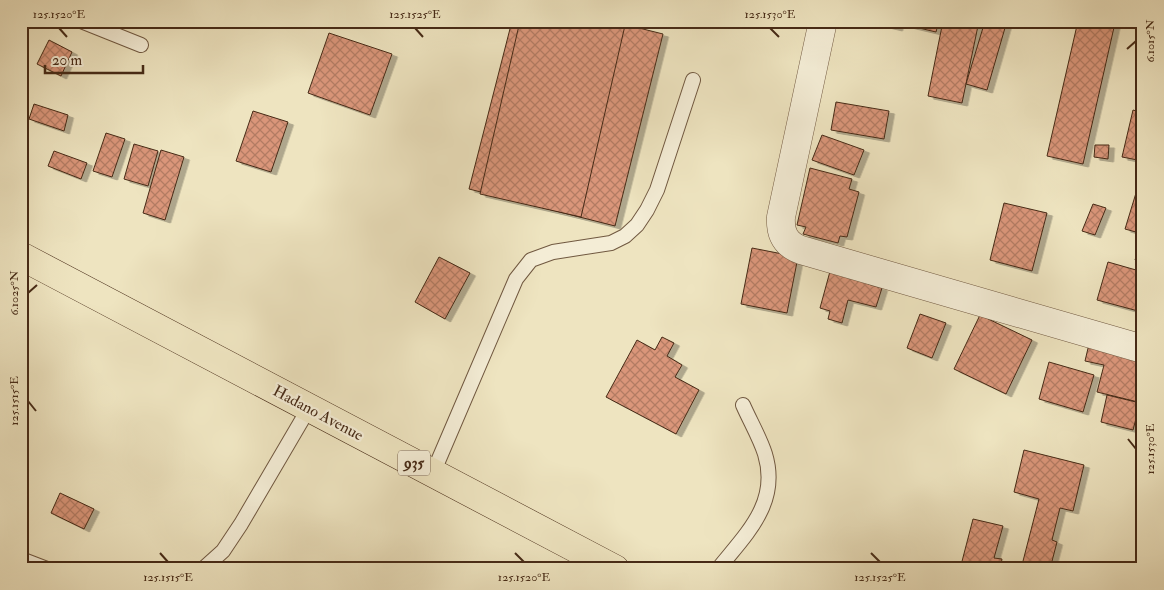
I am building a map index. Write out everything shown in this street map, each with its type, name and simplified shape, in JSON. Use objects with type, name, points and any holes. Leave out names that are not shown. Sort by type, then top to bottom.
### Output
[{"type":"main road","name":"Hadano Avenue","points":[[21,256],[615,569]]},
{"type":"street","points":[[823,21],[782,217],[782,234],[790,244],[801,250],[1143,349]]},
{"type":"lane","points":[[81,21],[141,45]]},
{"type":"lane","points":[[433,473],[510,292],[520,273],[531,260],[538,256],[611,243],[625,236],[637,225],[657,190],[693,80]]},
{"type":"lane","points":[[718,569],[756,521],[765,503],[769,489],[769,470],[765,454],[743,405]]},
{"type":"lane","points":[[203,569],[223,551],[241,524],[309,408]]},
{"type":"lane","points":[[21,559],[47,569]]},
{"type":"building","points":[[512,21],[611,21],[663,34],[615,226],[469,189]]},
{"type":"building","points":[[520,21],[626,21],[581,217],[480,194]]},
{"type":"building","points":[[867,21],[939,21],[936,32],[898,23],[897,28]]},
{"type":"building","points":[[943,21],[979,21],[962,103],[928,96]]},
{"type":"building","points":[[985,21],[1007,21],[987,90],[966,84]]},
{"type":"building","points":[[1078,21],[1115,23],[1083,164],[1047,156]]},
{"type":"building","points":[[329,33],[392,54],[370,115],[308,93]]},
{"type":"building","points":[[49,40],[72,52],[61,76],[37,64]]},
{"type":"building","points":[[836,102],[889,111],[884,139],[831,130]]},
{"type":"building","points":[[34,104],[68,115],[64,131],[29,119]]},
{"type":"building","points":[[1133,110],[1143,113],[1143,161],[1122,157]]},
{"type":"building","points":[[253,111],[288,122],[271,172],[236,161]]},
{"type":"building","points":[[106,133],[125,139],[112,177],[93,171]]},
{"type":"building","points":[[822,135],[864,150],[854,175],[812,160]]},
{"type":"building","points":[[134,144],[158,151],[148,186],[124,179]]},
{"type":"building","points":[[1095,145],[1109,145],[1108,159],[1094,157]]},
{"type":"building","points":[[161,150],[184,157],[165,220],[143,213]]},
{"type":"building","points":[[54,151],[87,163],[81,179],[48,166]]},
{"type":"building","points":[[810,168],[852,179],[849,189],[859,192],[847,237],[840,236],[838,243],[803,234],[806,227],[797,225]]},
{"type":"building","points":[[1136,193],[1143,195],[1143,234],[1125,229]]},
{"type":"building","points":[[1004,203],[1047,213],[1032,271],[990,260]]},
{"type":"building","points":[[1093,204],[1106,208],[1095,235],[1082,231]]},
{"type":"building","points":[[1143,238],[1143,263],[1135,260]]},
{"type":"building","points":[[752,248],[798,257],[787,313],[741,304]]},
{"type":"building","points":[[439,257],[470,273],[445,319],[415,302]]},
{"type":"building","points":[[1108,262],[1143,272],[1143,294],[1138,311],[1097,300]]},
{"type":"building","points":[[832,264],[871,274],[868,284],[882,288],[876,307],[848,300],[842,323],[828,319],[830,311],[820,308]]},
{"type":"building","points":[[920,314],[946,323],[932,358],[907,348]]},
{"type":"building","points":[[980,315],[1032,340],[1006,394],[954,369]]},
{"type":"building","points":[[662,337],[674,343],[667,356],[682,365],[675,377],[699,390],[676,434],[606,397],[637,340],[655,350]]},
{"type":"building","points":[[1089,344],[1143,358],[1143,386],[1138,402],[1097,392],[1104,365],[1085,361]]},
{"type":"building","points":[[1049,362],[1094,375],[1083,412],[1039,399]]},
{"type":"building","points":[[1107,395],[1140,403],[1133,430],[1101,422]]},
{"type":"building","points":[[1024,450],[1084,465],[1073,511],[1060,508],[1052,540],[1057,542],[1051,565],[1065,569],[1009,569],[1011,562],[1022,565],[1039,499],[1014,492]]},
{"type":"building","points":[[60,493],[94,509],[84,529],[51,513]]},
{"type":"building","points":[[973,519],[1003,526],[994,558],[1002,559],[1000,569],[960,569]]}]
